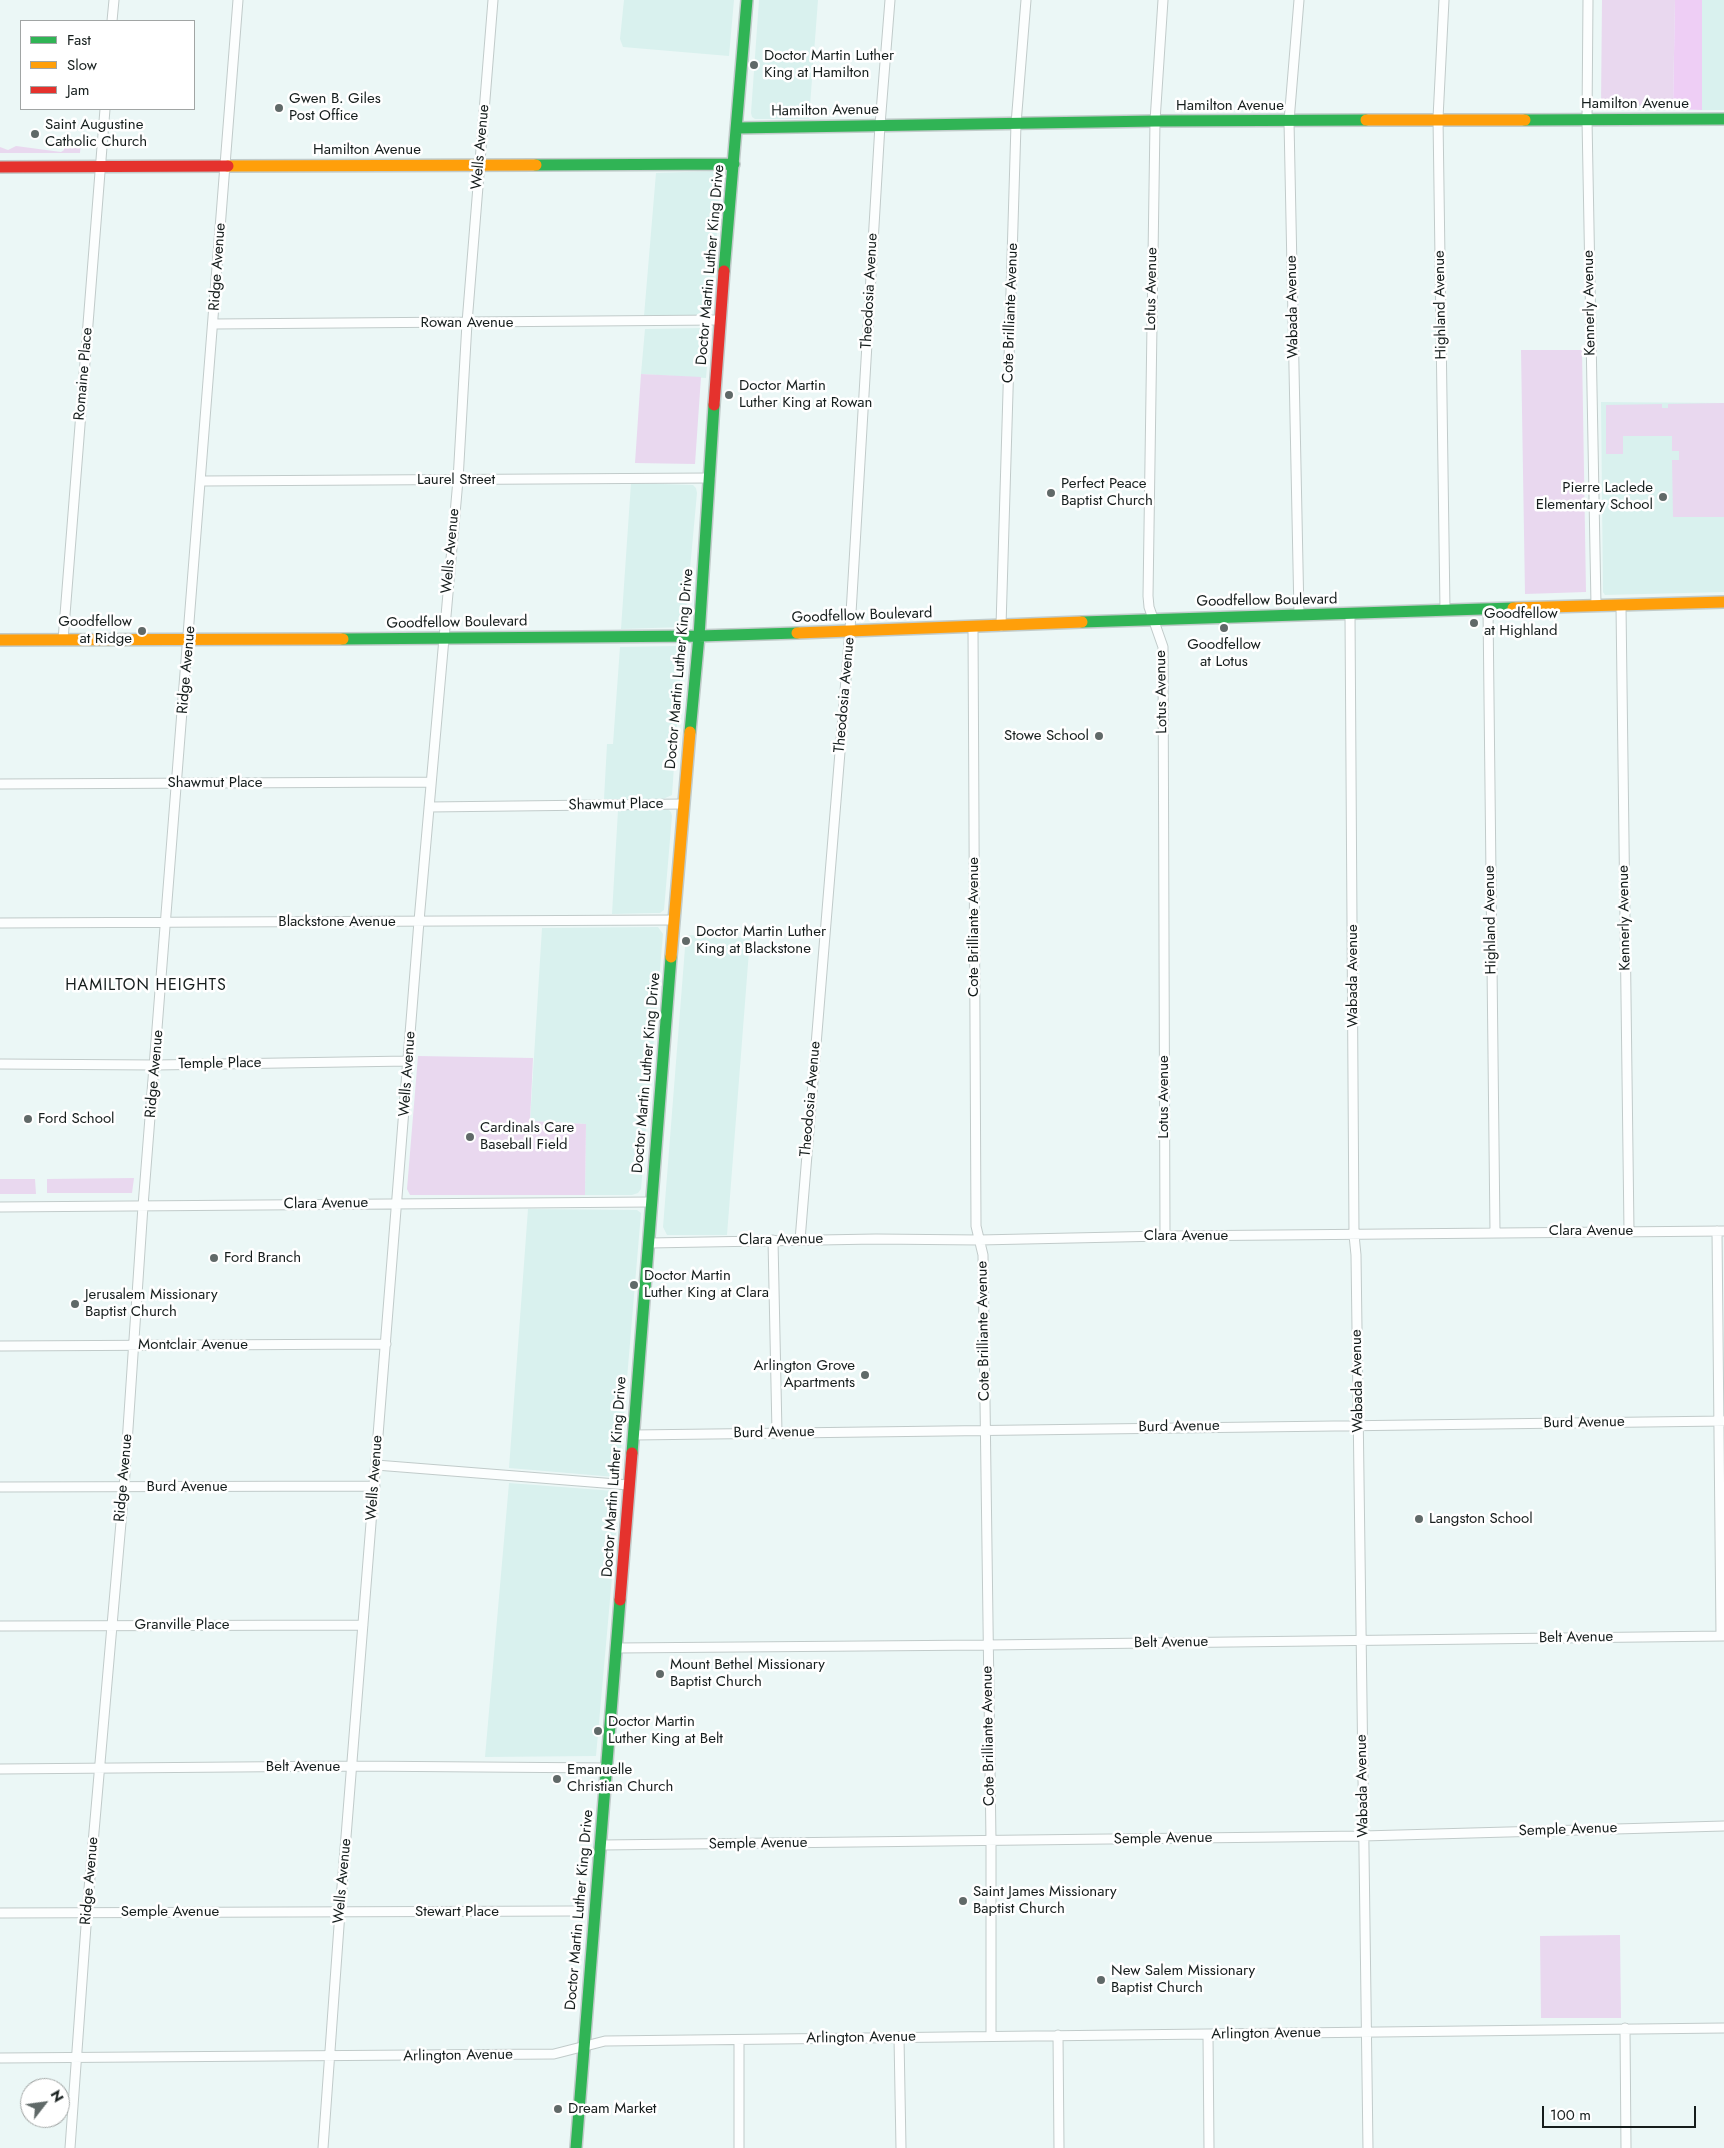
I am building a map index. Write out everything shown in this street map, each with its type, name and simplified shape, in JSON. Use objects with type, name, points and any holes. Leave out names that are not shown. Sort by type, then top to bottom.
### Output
[{"type":"main road","name":"Doctor Martin Luther King Drive","points":[[576,2148],[583,2047],[602,1845],[674,920],[699,636],[720,320],[747,0]]},
{"type":"main road","name":"Hamilton Avenue","points":[[737,128],[1438,118],[1724,119]]},
{"type":"main road","name":"Hamilton Avenue","points":[[0,167],[734,164]]},
{"type":"main road","name":"Goodfellow Boulevard","points":[[0,640],[189,641],[699,636],[1152,619],[1724,602]]},
{"type":"street","points":[[112,20],[114,0]]},
{"type":"street","name":"Ridge Avenue","points":[[70,2148],[87,1912],[124,1488],[143,1206],[156,1065],[238,0]]},
{"type":"street","name":"Wells Avenue","points":[[323,2148],[419,921],[458,480],[467,323],[493,0]]},
{"type":"street","name":"Theodosia Avenue","points":[[800,1240],[850,630],[880,125],[890,0]]},
{"type":"street","name":"Cote Brilliante Avenue","points":[[1001,626],[1016,124],[1026,0]]},
{"type":"street","name":"Lotus Avenue","points":[[1164,0],[1155,121],[1148,596],[1152,619],[1163,647],[1165,1236]]},
{"type":"street","name":"Wabada Avenue","points":[[1299,0],[1289,121],[1299,615]]},
{"type":"street","name":"Highland Avenue","points":[[1444,0],[1438,118],[1445,610]]},
{"type":"street","name":"Kennerly Avenue","points":[[1588,0],[1587,119],[1596,605]]},
{"type":"street","name":"Romaine Place","points":[[63,640],[105,110]]},
{"type":"street","name":"Rowan Avenue","points":[[214,324],[720,320]]},
{"type":"street","name":"Laurel Street","points":[[202,481],[710,478]]},
{"type":"street","name":"Kennerly Avenue","points":[[1621,606],[1629,1231]]},
{"type":"street","name":"Highland Avenue","points":[[1488,609],[1495,1232]]},
{"type":"street","name":"Wabada Avenue","points":[[1350,614],[1354,1235],[1356,1255],[1368,2148]]},
{"type":"street","name":"Cote Brilliante Avenue","points":[[972,627],[976,1226],[983,1255],[991,1841],[991,2036]]},
{"type":"street","name":"Shawmut Place","points":[[0,784],[431,782]]},
{"type":"street","name":"Shawmut Place","points":[[429,807],[684,804]]},
{"type":"street","name":"Blackstone Avenue","points":[[0,924],[674,920]]},
{"type":"street","name":"Temple Place","points":[[0,1064],[156,1065],[409,1062]]},
{"type":"street","name":"Clara Avenue","points":[[0,1207],[652,1202]]},
{"type":"street","points":[[1720,1231],[1723,1636]]},
{"type":"street","name":"Clara Avenue","points":[[649,1243],[773,1240],[979,1240],[1165,1236],[1720,1231]]},
{"type":"street","points":[[773,1240],[777,1433]]},
{"type":"street","name":"Montclair Avenue","points":[[0,1346],[386,1344]]},
{"type":"street","name":"Burd Avenue","points":[[634,1435],[1722,1421]]},
{"type":"street","points":[[376,1466],[629,1485]]},
{"type":"street","name":"Burd Avenue","points":[[0,1488],[374,1486]]},
{"type":"street","name":"Granville Place","points":[[0,1626],[363,1625]]},
{"type":"street","name":"Belt Avenue","points":[[617,1648],[1723,1636]]},
{"type":"street","name":"Belt Avenue","points":[[0,1769],[352,1766],[607,1768]]},
{"type":"street","name":"Semple Avenue","points":[[602,1845],[1363,1836],[1724,1826]]},
{"type":"street","name":"Semple Avenue","points":[[0,1913],[340,1912]]},
{"type":"street","name":"Stewart Place","points":[[340,1912],[574,1912]]},
{"type":"street","points":[[1625,2028],[1626,2148]]},
{"type":"street","name":"Arlington Avenue","points":[[0,2058],[554,2054],[605,2041],[1724,2028]]},
{"type":"street","points":[[1058,2035],[1059,2148]]},
{"type":"street","points":[[1208,2035],[1209,2148]]},
{"type":"street","points":[[899,2037],[901,2148]]},
{"type":"street","points":[[739,2040],[739,2148]]},
{"type":"shaded area","points":[[624,0],[734,0],[729,56],[623,47],[620,39]]},
{"type":"shaded area","points":[[759,0],[818,0],[809,119],[755,119],[752,117]]},
{"type":"shaded area","points":[[1602,0],[1675,0],[1673,106],[1601,105]]},
{"type":"shaded area","points":[[1675,0],[1702,0],[1702,110],[1673,109]]},
{"type":"shaded area","points":[[1702,0],[1724,0],[1724,110],[1702,110]]},
{"type":"shaded area","points":[[70,140],[81,141],[80,153],[0,153],[0,147],[8,150],[16,146],[61,152],[64,150],[64,145],[70,143]]},
{"type":"shaded area","points":[[715,171],[721,178],[711,311],[708,315],[701,316],[644,316],[656,173]]},
{"type":"shaded area","points":[[705,328],[710,334],[706,378],[641,374],[645,329]]},
{"type":"shaded area","points":[[1521,350],[1582,350],[1586,592],[1525,594]]},
{"type":"shaded area","points":[[641,374],[701,377],[695,464],[635,463]]},
{"type":"shaded area","name":"Pierre Laclede Elementary School","points":[[1601,402],[1724,403],[1724,592],[1605,595],[1603,592]]},
{"type":"shaded area","points":[[1724,403],[1724,517],[1673,517],[1672,460],[1679,460],[1679,451],[1672,451],[1672,436],[1623,436],[1623,454],[1606,454],[1606,405],[1662,404],[1662,408],[1668,408],[1668,404]]},
{"type":"shaded area","points":[[631,483],[693,485],[696,488],[685,623],[683,627],[621,629]]},
{"type":"shaded area","points":[[676,646],[682,652],[672,795],[663,799],[604,799],[607,744],[613,744],[620,647]]},
{"type":"shaded area","points":[[668,809],[672,816],[664,910],[660,913],[612,914],[618,810]]},
{"type":"shaded area","points":[[658,927],[663,934],[641,1189],[638,1193],[632,1195],[585,1195],[586,1124],[530,1121],[542,928]]},
{"type":"shaded area","points":[[686,935],[750,938],[727,1235],[667,1235],[663,1227]]},
{"type":"shaded area","points":[[418,1056],[533,1058],[530,1121],[586,1124],[585,1195],[410,1195],[407,1189]]},
{"type":"shaded area","points":[[134,1178],[132,1193],[47,1193],[47,1179]]},
{"type":"shaded area","points":[[0,1179],[35,1179],[36,1194],[0,1194]]},
{"type":"shaded area","points":[[528,1209],[637,1210],[641,1213],[619,1473],[615,1477],[509,1468]]},
{"type":"shaded area","points":[[509,1483],[614,1491],[619,1499],[596,1756],[485,1757]]},
{"type":"shaded area","points":[[1620,1935],[1621,2018],[1541,2018],[1540,1936]]},
{"type":"traffic: fast","points":[[724,271],[747,0]]},
{"type":"traffic: fast","points":[[1525,120],[1724,119]]},
{"type":"traffic: fast","points":[[737,128],[1155,121],[1366,120]]},
{"type":"traffic: fast","points":[[536,165],[734,164]]},
{"type":"traffic: fast","points":[[690,732],[699,636],[714,405]]},
{"type":"traffic: fast","points":[[1082,622],[1513,608]]},
{"type":"traffic: fast","points":[[343,639],[699,636],[797,633]]},
{"type":"traffic: fast","points":[[632,1453],[671,957]]},
{"type":"traffic: fast","points":[[576,2148],[620,1600]]},
{"type":"traffic: slow","points":[[1366,120],[1525,120]]},
{"type":"traffic: slow","points":[[228,166],[536,165]]},
{"type":"traffic: slow","points":[[1513,608],[1724,602]]},
{"type":"traffic: slow","points":[[797,633],[1082,622]]},
{"type":"traffic: slow","points":[[0,640],[343,639]]},
{"type":"traffic: slow","points":[[671,957],[690,732]]},
{"type":"traffic: jam","points":[[0,167],[228,166]]},
{"type":"traffic: jam","points":[[714,405],[724,271]]},
{"type":"traffic: jam","points":[[620,1600],[632,1453]]},
{"type":"place","name":"Doctor Martin Luther King at Hamilton","points":[[754,65]]},
{"type":"place","name":"Gwen B. Giles Post Office","points":[[279,108]]},
{"type":"place","name":"Saint Augustine Catholic Church","points":[[35,134]]},
{"type":"place","name":"Doctor Martin Luther King at Rowan","points":[[729,395]]},
{"type":"place","name":"Perfect Peace Baptist Church","points":[[1051,493]]},
{"type":"place","name":"Pierre Laclede Elementary School","points":[[1663,497]]},
{"type":"place","name":"Goodfellow at Highland","points":[[1474,623]]},
{"type":"place","name":"Goodfellow at Lotus","points":[[1224,628]]},
{"type":"place","name":"Goodfellow at Ridge","points":[[142,631]]},
{"type":"place","name":"Stowe School","points":[[1099,736]]},
{"type":"place","name":"Doctor Martin Luther King at Blackstone","points":[[686,941]]},
{"type":"place","name":"Ford School","points":[[28,1119]]},
{"type":"place","name":"Cardinals Care Baseball Field","points":[[470,1137]]},
{"type":"place","name":"Ford Branch","points":[[214,1258]]},
{"type":"place","name":"Doctor Martin Luther King at Clara","points":[[634,1285]]},
{"type":"place","name":"Jerusalem Missionary Baptist Church","points":[[75,1304]]},
{"type":"place","name":"Arlington Grove Apartments","points":[[865,1375]]},
{"type":"place","name":"Langston School","points":[[1419,1519]]},
{"type":"place","name":"Mount Bethel Missionary Baptist Church","points":[[660,1674]]},
{"type":"place","name":"Doctor Martin Luther King at Belt","points":[[598,1731]]},
{"type":"place","name":"Emanuelle Christian Church","points":[[557,1779]]},
{"type":"place","name":"Saint James Missionary Baptist Church","points":[[963,1901]]},
{"type":"place","name":"New Salem Missionary Baptist Church","points":[[1101,1980]]},
{"type":"place","name":"Dream Market","points":[[558,2109]]},
{"type":"district","name":"HAMILTON HEIGHTS","points":[[146,986]]}]
